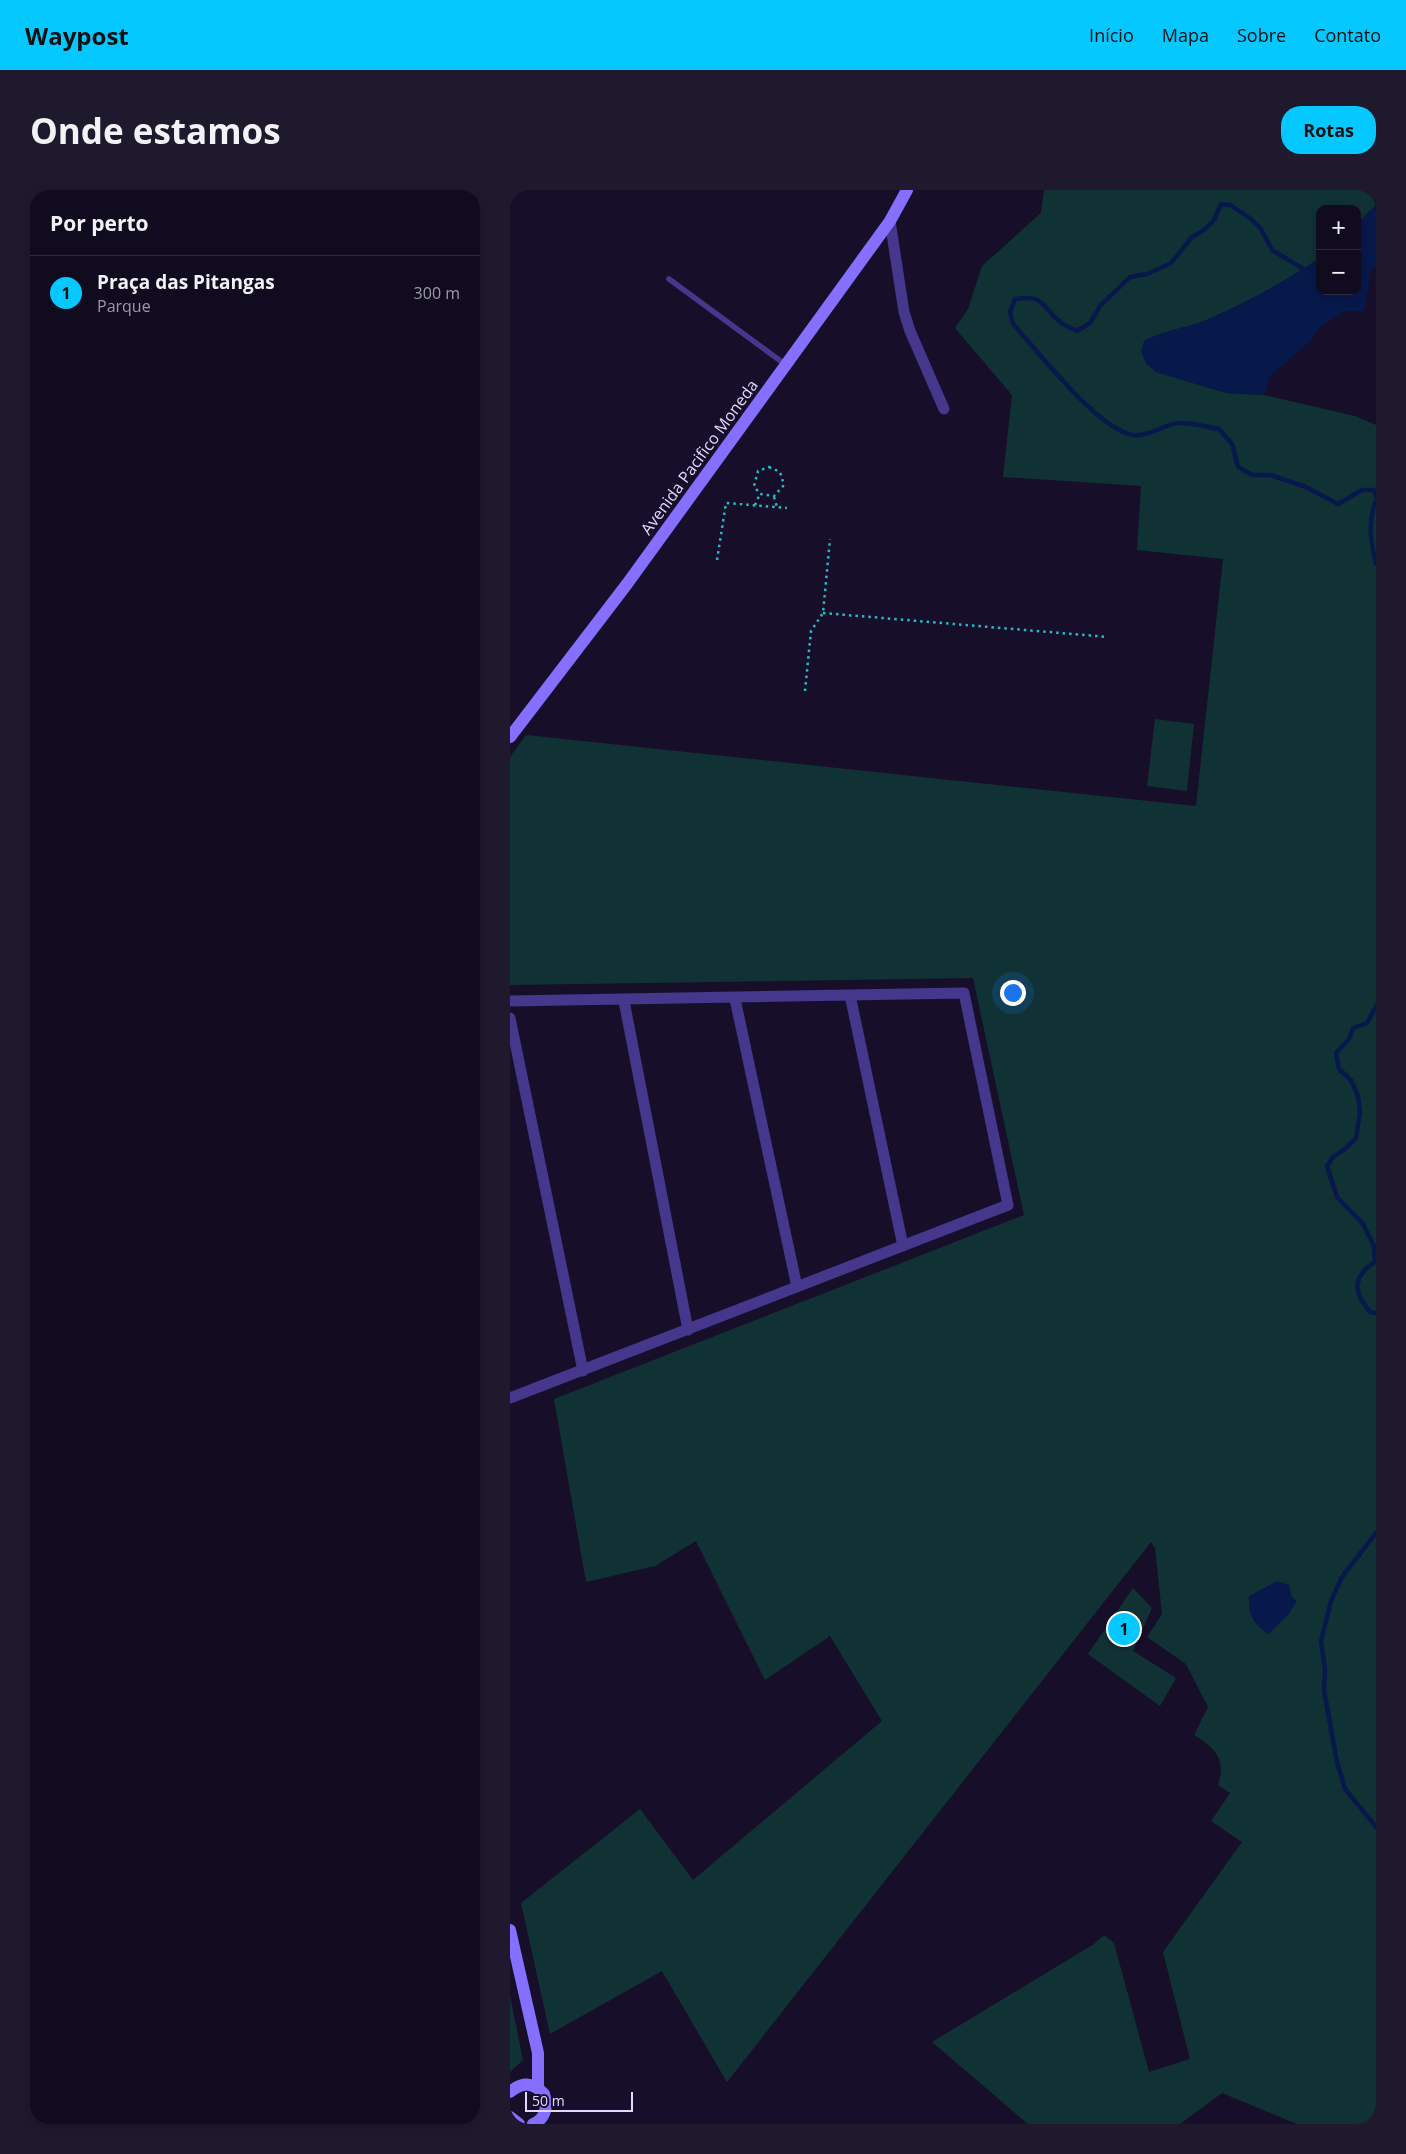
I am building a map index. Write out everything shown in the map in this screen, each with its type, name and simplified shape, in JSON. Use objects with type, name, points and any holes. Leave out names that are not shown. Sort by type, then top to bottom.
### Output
[{"type":"street","name":"Avenida Pacifico Moneda","points":[[510,738],[627,584],[786,365],[890,221],[907,190]]},
{"type":"street","points":[[890,221],[904,312],[910,331],[944,409]]},
{"type":"street","points":[[510,1001],[624,1001],[964,993],[1008,1205],[510,1398]]},
{"type":"street","points":[[850,995],[903,1246]]},
{"type":"street","points":[[735,999],[797,1287]]},
{"type":"street","points":[[624,1001],[688,1330]]},
{"type":"street","points":[[510,1018],[583,1371]]},
{"type":"street","points":[[510,1930],[538,2053],[538,2088],[546,2101],[546,2110],[536,2124]]},
{"type":"street","points":[[510,2092],[524,2084],[538,2088]]},
{"type":"street","points":[[510,2117],[519,2124]]},
{"type":"lane","points":[[669,279],[786,365]]},
{"type":"path","points":[[769,467],[780,472],[784,485],[774,496],[760,494],[754,486],[758,471],[769,467]]},
{"type":"path","points":[[755,506],[760,494]]},
{"type":"path","points":[[774,496],[777,507]]},
{"type":"path","points":[[717,560],[726,503],[788,508]]},
{"type":"path","points":[[805,691],[811,631],[823,613],[830,539]]},
{"type":"path","points":[[823,613],[1108,637]]},
{"type":"green space","points":[[1044,190],[1376,190],[1376,205],[1361,220],[1361,205],[1316,205],[1316,261],[1307,267],[1238,306],[1193,325],[1160,334],[1144,341],[1146,363],[1156,372],[1227,393],[1264,395],[1355,416],[1376,425],[1376,2124],[1297,2124],[1222,2093],[1180,2124],[1028,2124],[932,2042],[1094,1944],[1104,1935],[1114,1943],[1149,2072],[1190,2059],[1163,1952],[1242,1842],[1211,1821],[1230,1793],[1218,1785],[1221,1768],[1217,1755],[1208,1745],[1194,1735],[1208,1707],[1186,1664],[1147,1637],[1162,1614],[1155,1548],[1151,1542],[727,2082],[662,1971],[550,2034],[521,1903],[640,1809],[693,1880],[882,1721],[830,1636],[765,1680],[696,1541],[655,1566],[586,1582],[554,1399],[1024,1215],[973,978],[510,985],[510,757],[526,735],[1196,806],[1223,559],[1137,550],[1141,486],[1003,477],[1012,395],[955,328],[968,309],[982,266],[1041,213]]},
{"type":"green space","points":[[1155,719],[1194,724],[1187,791],[1147,786]]},
{"type":"green space","points":[[1133,1588],[1152,1608],[1133,1651],[1176,1678],[1160,1706],[1088,1654]]},
{"type":"green space","points":[[510,1996],[523,2060],[510,2072]]},
{"type":"shaded area","points":[[1376,205],[1376,266],[1371,272],[1364,311],[1345,311],[1319,328],[1312,340],[1270,376],[1264,395],[1227,393],[1156,372],[1146,363],[1141,352],[1144,341],[1160,334],[1201,322],[1223,312],[1280,283],[1316,261],[1316,295],[1361,295],[1361,220]]},
{"type":"shaded area","points":[[1277,1581],[1289,1585],[1292,1597],[1297,1601],[1289,1614],[1269,1634],[1255,1623],[1249,1608],[1249,1596]]},
{"type":"waterway","points":[[1316,271],[1310,273],[1272,250],[1261,229],[1251,219],[1230,205],[1221,204],[1214,220],[1204,230],[1191,238],[1171,263],[1147,274],[1130,277],[1100,306],[1090,323],[1077,331],[1053,316],[1042,302],[1032,298],[1015,299],[1010,312],[1013,324],[1069,388],[1086,405],[1119,430],[1139,435],[1181,423],[1219,429],[1232,444],[1238,467],[1252,475],[1271,475],[1306,487],[1338,504],[1362,490],[1374,490],[1376,497]]},
{"type":"waterway","points":[[1376,501],[1371,524],[1371,540],[1376,564]]},
{"type":"waterway","points":[[1376,1006],[1367,1023],[1353,1028],[1349,1039],[1336,1053],[1339,1069],[1351,1080],[1358,1096],[1360,1112],[1356,1138],[1333,1157],[1327,1166],[1337,1197],[1363,1224],[1374,1246],[1375,1262],[1362,1273],[1359,1279],[1358,1291],[1364,1305],[1370,1312],[1376,1313]]},
{"type":"waterway","points":[[1376,1533],[1342,1577],[1331,1601],[1321,1641],[1325,1670],[1324,1690],[1337,1762],[1345,1789],[1376,1827]]},
{"type":"place","name":"Praça das Pitangas","points":[[1124,1629]]}]
